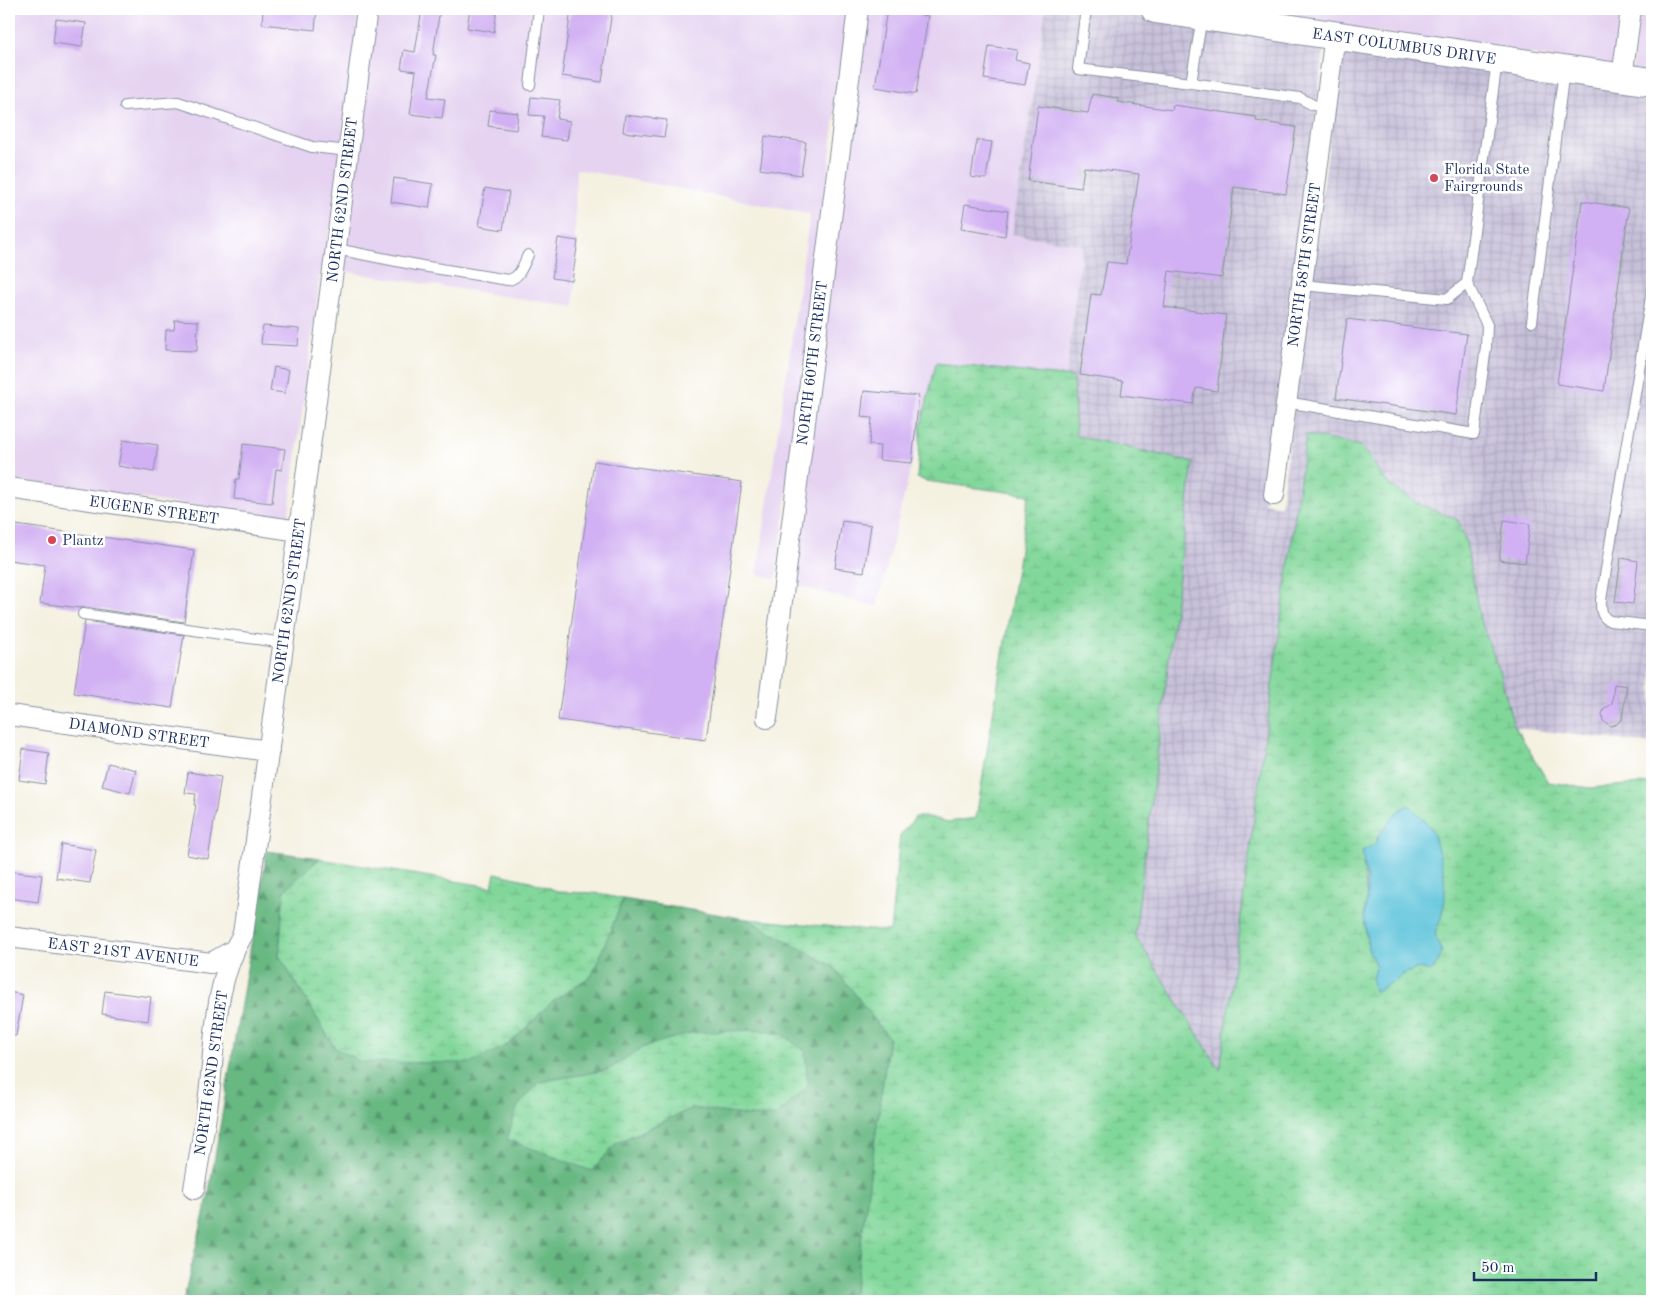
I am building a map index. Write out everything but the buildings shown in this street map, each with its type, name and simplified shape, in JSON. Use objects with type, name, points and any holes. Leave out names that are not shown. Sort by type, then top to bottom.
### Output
[{"type":"main road","name":"EAST COLUMBUS DRIVE","points":[[1156,9],[1652,82]]},
{"type":"street","name":"NORTH 62ND STREET","points":[[194,1189],[209,1094],[218,1001],[234,950],[243,934],[284,643],[367,9]]},
{"type":"street","name":"NORTH 60TH STREET","points":[[766,718],[858,9]]},
{"type":"street","points":[[1622,78],[1631,9]]},
{"type":"street","name":"NORTH 58TH STREET","points":[[1274,495],[1335,35]]},
{"type":"street","name":"EUGENE STREET","points":[[9,488],[299,531]]},
{"type":"street","name":"DIAMOND STREET","points":[[9,715],[269,751]]},
{"type":"street","name":"EAST 21ST AVENUE","points":[[9,937],[211,963],[234,950]]},
{"type":"lane","points":[[530,85],[539,9]]},
{"type":"lane","points":[[1086,9],[1078,69],[1300,98],[1313,105],[1325,108]]},
{"type":"lane","points":[[1191,83],[1202,16]]},
{"type":"lane","points":[[1286,402],[1474,434],[1486,347],[1487,325],[1468,283],[1497,60]]},
{"type":"lane","points":[[1532,322],[1564,69]]},
{"type":"lane","points":[[125,106],[178,102],[312,147],[349,152]]},
{"type":"lane","points":[[336,249],[508,280],[518,275],[528,255]]},
{"type":"lane","points":[[1302,285],[1447,299],[1468,283]]},
{"type":"lane","points":[[1652,291],[1601,600],[1601,611],[1605,618],[1610,621],[1652,626]]},
{"type":"lane","points":[[83,614],[284,643]]},
{"type":"shaded area","points":[[9,9],[359,9],[325,268],[321,268],[288,520],[9,479]]},
{"type":"shaded area","points":[[376,9],[849,9],[776,579],[757,574],[810,214],[576,169],[574,307],[342,271]]},
{"type":"shaded area","points":[[866,9],[1046,9],[1012,234],[1082,245],[1066,376],[936,364],[877,607],[792,584]]},
{"type":"shaded area","points":[[1046,9],[1090,9],[1325,44],[1264,503],[1281,506],[1342,46],[1652,92],[1652,744],[1517,728],[1513,723],[1499,670],[1480,619],[1466,542],[1458,520],[1421,505],[1388,484],[1361,446],[1306,435],[1220,1071],[1135,935],[1193,462],[1076,436],[1073,378],[1066,376],[1082,245],[1012,234]]},
{"type":"shaded area","points":[[1220,9],[1623,9],[1615,67]]},
{"type":"shaded area","points":[[1640,9],[1652,9],[1652,73],[1632,70]]},
{"type":"green space","points":[[936,363],[1073,377],[1076,436],[1193,462],[1135,935],[1220,1070],[1306,435],[1361,446],[1388,484],[1421,505],[1458,520],[1466,542],[1480,619],[1499,670],[1513,723],[1548,782],[1590,788],[1652,783],[1652,1301],[853,1301],[889,1038],[834,967],[747,919],[890,931],[900,836],[915,817],[929,817],[948,822],[976,818],[1029,495],[926,481],[917,478],[921,426]],"holes":[[[1403,807],[1429,825],[1434,835],[1437,850],[1441,918],[1435,933],[1442,952],[1432,971],[1419,968],[1403,974],[1396,981],[1378,991],[1372,980],[1376,967],[1368,948],[1364,916],[1367,899],[1363,863],[1375,844],[1379,833]]]},
{"type":"green space","points":[[267,851],[320,858],[284,891],[279,955],[335,1048],[509,1044],[553,1001],[592,975],[623,899],[747,919],[834,967],[889,1038],[853,1301],[183,1301],[208,1197]],"holes":[[[608,1070],[751,1116],[692,1108],[616,1143],[592,1171],[539,1082]]]},
{"type":"green space","points":[[320,858],[492,887],[495,873],[530,881],[560,892],[595,893],[623,899],[592,975],[553,1001],[509,1044],[471,1063],[361,1062],[335,1048],[279,955],[284,891]]},
{"type":"green space","points":[[751,1030],[782,1034],[805,1051],[808,1086],[776,1116],[751,1116],[692,1108],[616,1143],[592,1171],[507,1139],[518,1106],[539,1082],[608,1070],[643,1047],[691,1033]]},
{"type":"water","points":[[1409,805],[1429,825],[1434,835],[1444,873],[1445,899],[1441,918],[1435,933],[1442,952],[1432,971],[1419,968],[1403,974],[1396,981],[1374,992],[1372,980],[1376,967],[1368,948],[1364,916],[1367,883],[1362,851],[1375,844],[1389,822],[1399,811]]},
{"type":"place","name":"Florida State Fairgrounds","points":[[1434,178]]},
{"type":"place","name":"Plantz","points":[[52,540]]}]
